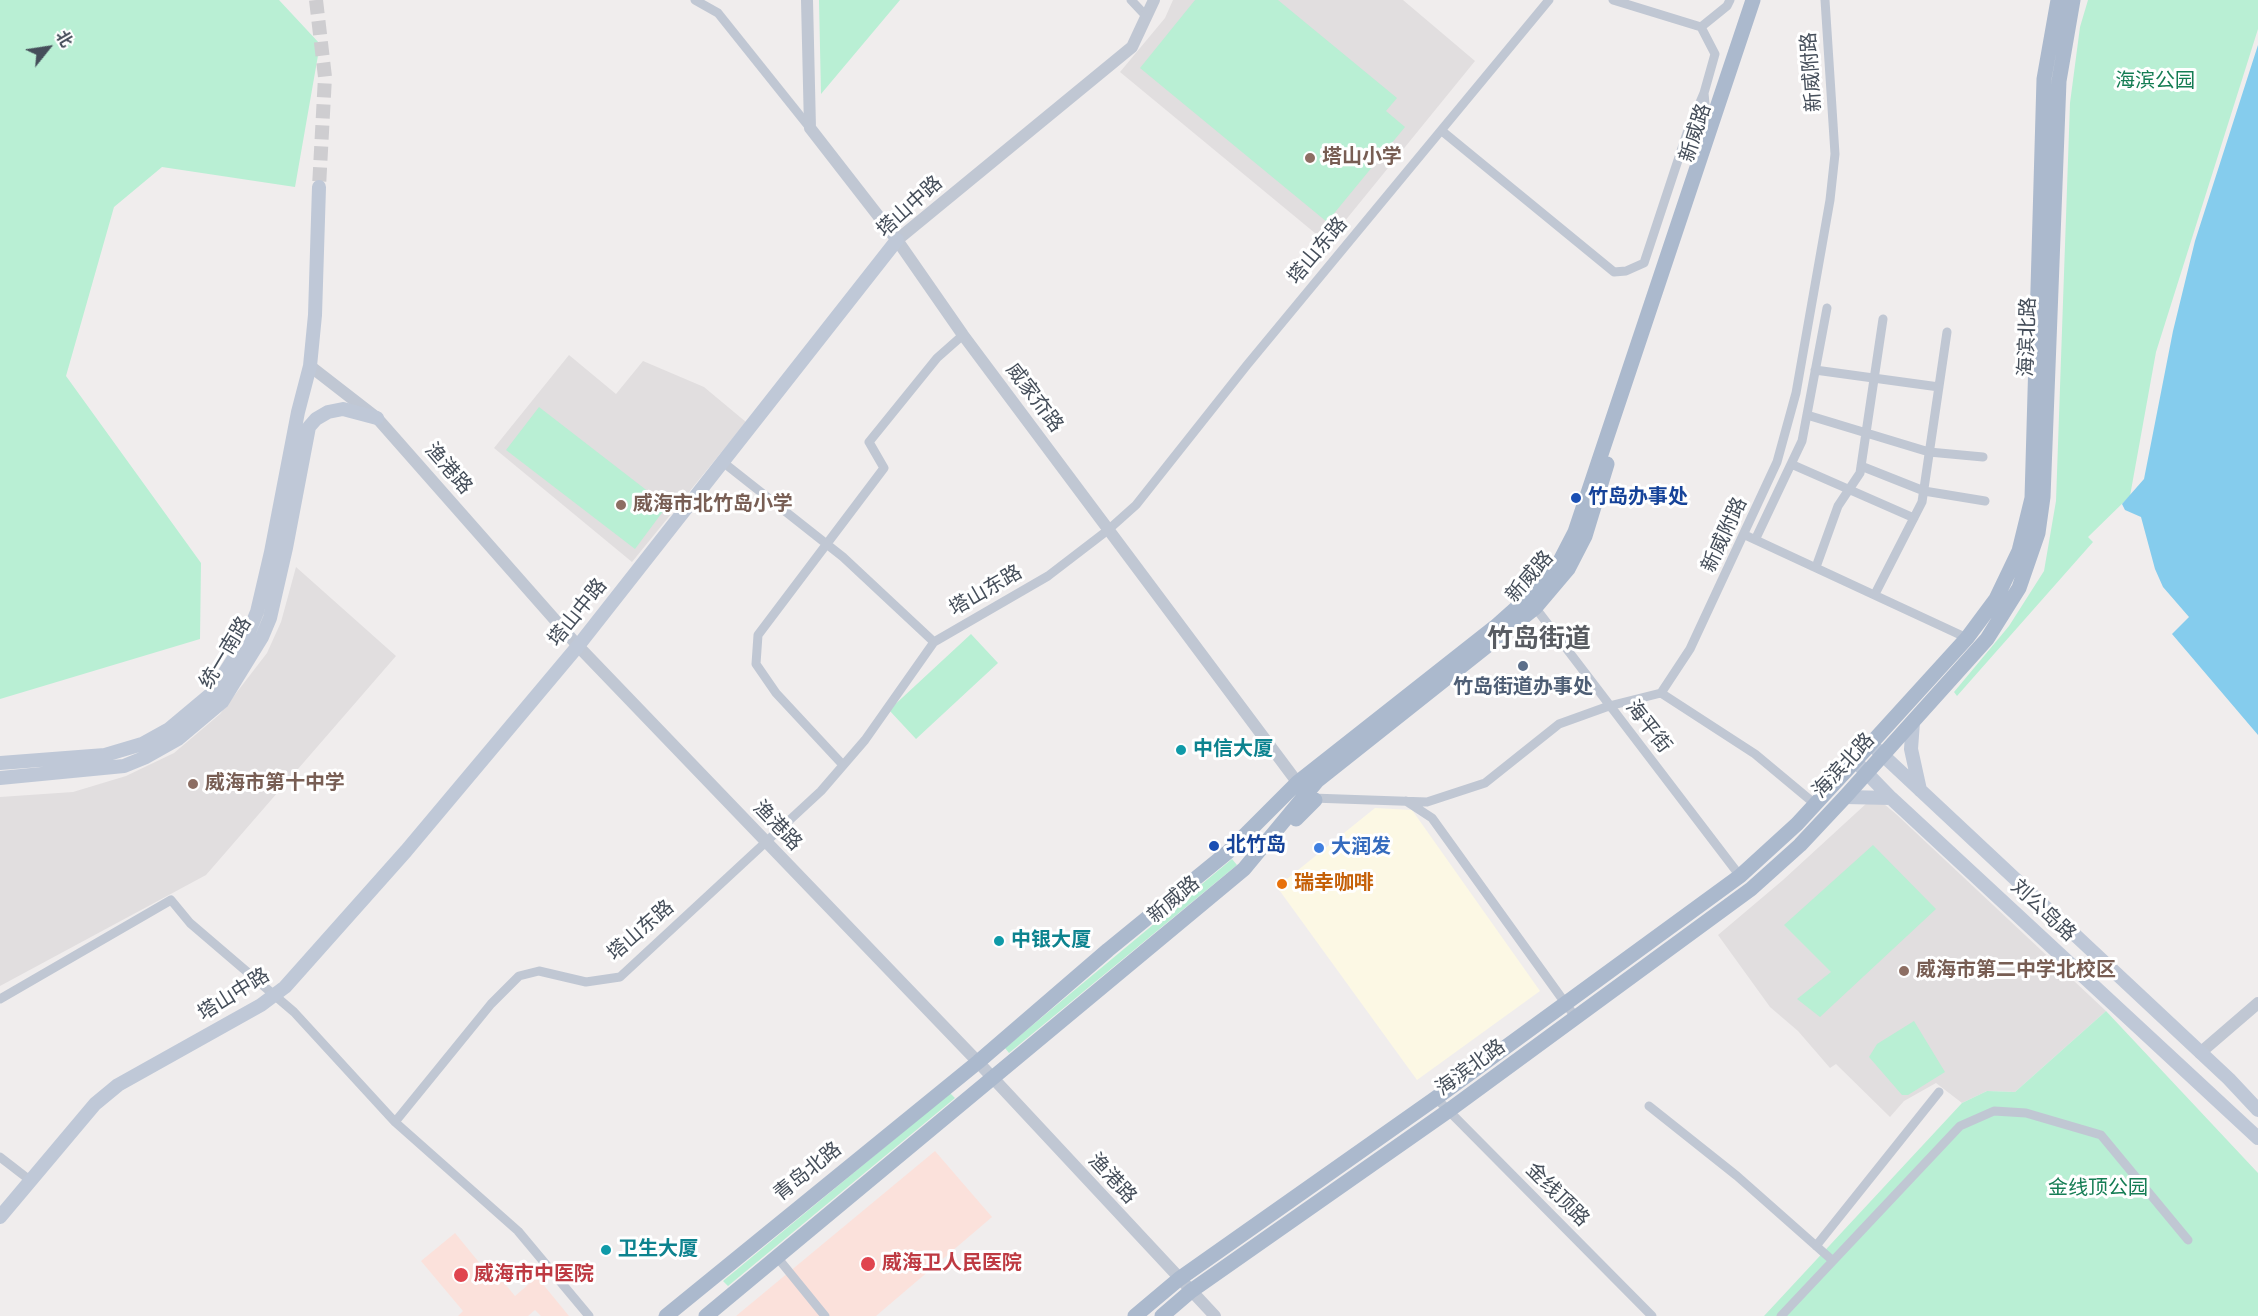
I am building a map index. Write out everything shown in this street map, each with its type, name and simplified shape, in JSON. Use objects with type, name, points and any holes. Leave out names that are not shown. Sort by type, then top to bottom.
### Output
[{"type":"main road","name":"新威路","points":[[1532,603],[1560,561],[1575,532],[1753,0]]},
{"type":"main road","name":"新威路","points":[[978,1062],[1108,950],[1306,792],[1532,603],[1568,570],[1585,536],[1762,0]]},
{"type":"main road","name":"海滨北路","points":[[1135,1316],[1179,1279],[1436,1098],[1740,876],[1815,804],[1871,744],[1967,638],[1996,599],[2019,551],[2032,498],[2044,79],[2058,0]]},
{"type":"main road","name":"海滨北路","points":[[1162,1316],[1191,1291],[1448,1111],[1751,889],[1800,845],[1987,639],[2019,588],[2038,533],[2043,497],[2059,81],[2073,0]]},
{"type":"main road","name":"统一南路","points":[[0,763],[121,752],[169,729],[212,693],[246,639],[257,612],[298,412],[310,366],[315,315],[319,187]]},
{"type":"main road","name":"塔山中路","points":[[0,1217],[95,1104],[118,1085],[276,996],[406,851],[578,646],[897,240]]},
{"type":"main road","name":"统一南路","points":[[0,778],[124,766],[178,739],[222,702],[262,637],[270,618],[309,427],[316,418],[328,412],[343,410],[377,418]]},
{"type":"main road","points":[[1913,722],[1911,750],[1921,792]]},
{"type":"main road","name":"刘公岛路","points":[[1871,744],[2258,1110]]},
{"type":"main road","name":"刘公岛路","points":[[1855,761],[1891,798],[2219,1098],[2258,1138]]},
{"type":"main road","name":"新威路","points":[[992,1080],[1244,869],[1306,792]]},
{"type":"main road","points":[[1845,797],[1891,798]]},
{"type":"main road","name":"青岛北路","points":[[666,1316],[978,1062]]},
{"type":"main road","points":[[706,1316],[992,1080]]},
{"type":"street","points":[[696,0],[718,13],[810,128]]},
{"type":"street","points":[[807,0],[810,128]]},
{"type":"street","points":[[1131,0],[1146,16]]},
{"type":"street","name":"塔山中路","points":[[897,240],[1132,47],[1154,0]]},
{"type":"street","name":"塔山东路","points":[[395,1122],[491,1004],[519,976],[539,971],[586,982],[620,977],[821,790],[865,740],[934,642],[1048,576],[1108,530],[1136,505],[1247,365],[1549,0]]},
{"type":"street","points":[[1442,130],[1614,272],[1626,271],[1644,263],[1704,93],[1715,54],[1701,27],[1613,0]]},
{"type":"street","points":[[1701,27],[1728,6],[1730,0]]},
{"type":"street","name":"新威附路","points":[[1661,693],[1690,649],[1745,535],[1777,462],[1796,393],[1830,200],[1835,154],[1825,0]]},
{"type":"street","points":[[1704,93],[1706,115],[1714,119]]},
{"type":"street","name":"威家夼路","points":[[810,128],[897,240],[963,335],[1306,792]]},
{"type":"street","points":[[1756,538],[1802,441],[1827,308]]},
{"type":"street","points":[[1816,567],[1838,506],[1861,466],[1883,319]]},
{"type":"street","points":[[1875,594],[1922,502],[1947,332]]},
{"type":"street","points":[[843,765],[776,693],[756,664],[758,635],[884,468],[869,442],[936,358],[963,335]]},
{"type":"street","name":"渔港路","points":[[310,366],[377,418],[578,646],[978,1062],[992,1080],[1215,1316]]},
{"type":"street","points":[[1815,370],[1876,376],[1939,387]]},
{"type":"street","points":[[1807,415],[1929,452],[1983,457]]},
{"type":"street","points":[[724,463],[826,544],[934,642]]},
{"type":"street","points":[[1791,464],[1914,518]]},
{"type":"street","points":[[1861,466],[1924,490],[1984,501]]},
{"type":"street","points":[[1745,535],[1756,538],[1967,638]]},
{"type":"street","name":"海平街","points":[[1532,603],[1740,876]]},
{"type":"street","points":[[1306,792],[1427,802],[1485,783],[1559,724],[1609,706],[1661,693],[1755,754],[1815,804]]},
{"type":"street","points":[[1406,801],[1432,818],[1576,1018]]},
{"type":"street","points":[[0,999],[171,900],[190,923],[294,1012],[395,1122],[518,1231],[588,1316]]},
{"type":"street","points":[[2200,1053],[2258,1003]]},
{"type":"street","points":[[1816,1246],[1939,1092]]},
{"type":"street","name":"金线顶路","points":[[1436,1098],[1652,1316]]},
{"type":"street","points":[[1649,1106],[1737,1176],[1832,1260]]},
{"type":"street","points":[[1781,1316],[1960,1126],[1994,1111],[2026,1113],[2101,1135],[2187,1240]]},
{"type":"street","points":[[0,1156],[31,1181]]},
{"type":"street","points":[[777,1257],[825,1316]]},
{"type":"shaded area","name":"塔山小学","points":[[1173,0],[1403,0],[1475,61],[1327,243],[1120,72],[1165,18]]},
{"type":"shaded area","name":"威海市北竹岛小学","points":[[569,355],[616,394],[643,361],[704,387],[746,422],[632,562],[494,448]]},
{"type":"shaded area","name":"威海市第十中学","points":[[296,567],[396,656],[206,875],[0,986],[0,797],[73,792],[126,776],[174,753],[220,714],[267,653],[281,622]]},
{"type":"shaded area","name":"威海市第二中学北校区","points":[[1868,802],[1884,804],[1896,814],[2106,1011],[2015,1092],[1987,1091],[1962,1103],[1936,1083],[1904,1101],[1890,1117],[1836,1064],[1830,1068],[1798,1031],[1770,1007],[1718,935],[1783,880]]},
{"type":"shaded area","points":[[1375,808],[1412,810],[1540,991],[1417,1080],[1277,887]]},
{"type":"shaded area","name":"威海卫人民医院","points":[[935,1151],[992,1217],[876,1316],[736,1316]]},
{"type":"shaded area","name":"威海市中医院","points":[[455,1233],[491,1277],[496,1273],[515,1296],[537,1277],[569,1316],[541,1316],[535,1310],[528,1316],[458,1316],[463,1311],[421,1261]]},
{"type":"green space","points":[[0,0],[279,0],[320,44],[295,187],[162,167],[114,207],[66,376],[201,563],[200,639],[0,699]]},
{"type":"green space","points":[[900,0],[821,94],[819,1]]},
{"type":"green space","name":"塔山小学","points":[[1195,0],[1278,0],[1397,98],[1386,111],[1405,127],[1327,222],[1140,68]]},
{"type":"green space","name":"海滨公园","points":[[2088,0],[2258,0],[2258,29],[2156,352],[2130,496],[2088,537],[2093,542],[1957,696],[1954,692],[2009,626],[2044,571],[2056,501],[2070,103],[2080,27]]},
{"type":"green space","points":[[539,407],[667,506],[635,549],[506,450]]},
{"type":"green space","points":[[971,634],[998,663],[916,739],[889,710]]},
{"type":"green space","points":[[1873,845],[1936,909],[1820,1017],[1797,999],[1831,972],[1784,925]]},
{"type":"green space","points":[[1232,859],[1237,865],[1009,1053],[1005,1048]]},
{"type":"green space","name":"金线顶公园","points":[[2106,1011],[2258,1173],[2258,1316],[1764,1316],[1962,1103],[1987,1091],[2015,1092]]},
{"type":"green space","points":[[1914,1021],[1945,1072],[1908,1095],[1902,1095],[1869,1057],[1877,1044]]},
{"type":"green space","points":[[950,1093],[955,1098],[728,1286],[723,1281]]},
{"type":"water","points":[[2258,45],[2258,735],[2172,634],[2189,617],[2163,587],[2155,569],[2141,517],[2125,510],[2122,504],[2144,479],[2173,331],[2195,241]]},
{"type":"tunnel","points":[[316,0],[325,77],[319,187]]},
{"type":"place","name":"塔山小学","points":[[1310,158]]},
{"type":"place","name":"竹岛办事处","points":[[1576,498]]},
{"type":"place","name":"威海市北竹岛小学","points":[[621,505]]},
{"type":"place","name":"竹岛街道办事处","points":[[1523,666]]},
{"type":"place","name":"中信大厦","points":[[1181,750]]},
{"type":"place","name":"威海市第十中学","points":[[193,784]]},
{"type":"place","name":"北竹岛","points":[[1214,846]]},
{"type":"place","name":"大润发","points":[[1319,848]]},
{"type":"place","name":"瑞幸咖啡","points":[[1282,884]]},
{"type":"place","name":"中银大厦","points":[[999,941]]},
{"type":"place","name":"威海市第二中学北校区","points":[[1904,971]]},
{"type":"place","name":"卫生大厦","points":[[606,1250]]},
{"type":"place","name":"威海卫人民医院","points":[[868,1264]]},
{"type":"place","name":"威海市中医院","points":[[461,1275]]},
{"type":"district","name":"竹岛街道","points":[[1539,640]]}]
